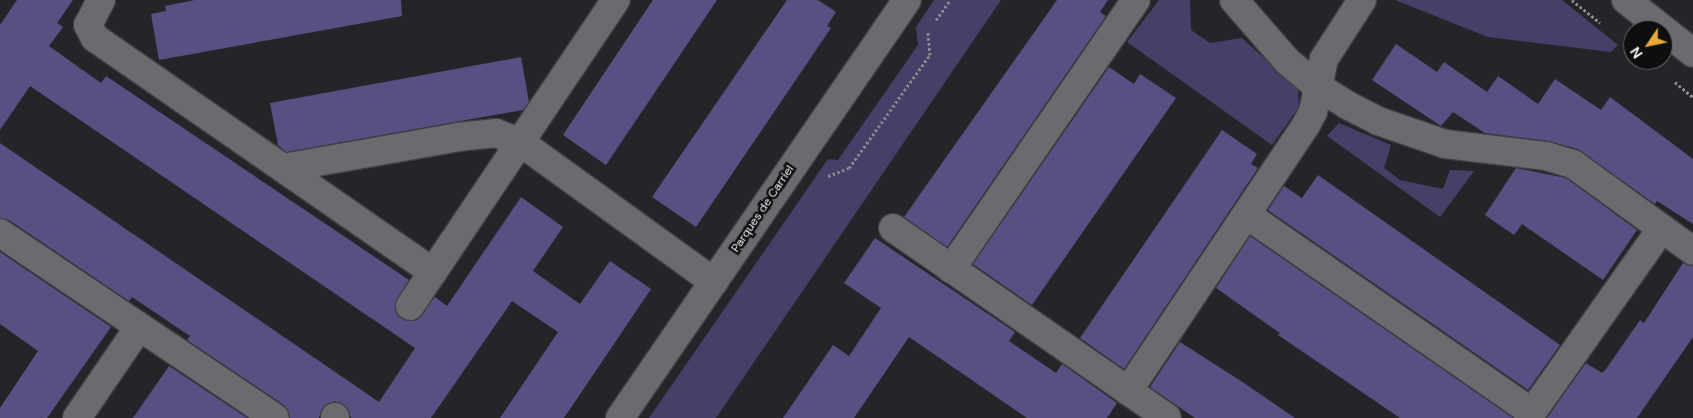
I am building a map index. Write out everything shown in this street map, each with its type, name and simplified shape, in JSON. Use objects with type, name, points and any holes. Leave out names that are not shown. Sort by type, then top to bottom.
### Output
[{"type":"street","points":[[101,0],[88,25],[95,38],[433,272]]},
{"type":"street","points":[[410,306],[616,0]]},
{"type":"street","name":"Parques de Carriel","points":[[620,418],[907,0]]},
{"type":"street","points":[[951,269],[1136,0]]},
{"type":"street","points":[[1234,0],[1261,34],[1316,86],[1378,121],[1420,136],[1479,150],[1546,156],[1573,164],[1693,251]]},
{"type":"street","points":[[1128,391],[1247,216],[1306,125],[1313,112],[1316,86],[1333,40],[1362,0]]},
{"type":"street","points":[[1626,0],[1693,53]]},
{"type":"street","points":[[283,168],[481,133],[496,133],[520,142],[714,282]]},
{"type":"street","points":[[1247,216],[1530,415],[1662,228]]},
{"type":"street","points":[[893,228],[1167,418]]},
{"type":"street","points":[[0,233],[275,418]]},
{"type":"street","points":[[77,418],[139,326]]},
{"type":"path","points":[[821,184],[827,176],[849,168],[930,55],[927,33],[950,0]]},
{"type":"shaded area","points":[[934,0],[1001,0],[716,418],[649,418],[828,159],[838,160],[918,45],[916,27]]},
{"type":"shaded area","points":[[1159,0],[1190,0],[1191,30],[1210,43],[1242,38],[1298,89],[1299,107],[1272,145],[1127,42]]},
{"type":"shaded area","points":[[1395,0],[1562,0],[1618,45],[1611,52],[1488,37]]},
{"type":"shaded area","points":[[1339,123],[1391,145],[1384,168],[1400,180],[1443,189],[1450,170],[1474,171],[1440,217],[1327,136]]},
{"type":"building","points":[[17,0],[73,0],[57,23],[63,27],[49,46],[101,83],[106,76],[409,280],[395,304],[402,319],[417,320],[435,297],[447,306],[521,197],[563,227],[533,271],[580,304],[610,261],[651,289],[564,418],[500,418],[558,332],[512,301],[431,418],[351,418],[348,409],[335,401],[322,409],[319,418],[290,418],[284,405],[187,340],[190,336],[132,297],[129,301],[9,220],[0,218],[0,143],[379,402],[415,348],[30,86],[0,130],[0,25]]},
{"type":"building","points":[[195,0],[401,0],[402,16],[159,60],[151,14],[166,11],[165,6]]},
{"type":"building","points":[[653,0],[717,0],[606,165],[563,135]]},
{"type":"building","points":[[787,0],[818,0],[836,12],[827,26],[831,28],[696,227],[652,197]]},
{"type":"building","points":[[1057,0],[1108,0],[1100,12],[1106,16],[947,247],[904,217]]},
{"type":"building","points":[[1396,44],[1437,72],[1444,62],[1487,92],[1498,76],[1538,104],[1555,79],[1601,110],[1610,97],[1693,159],[1693,224],[1657,201],[1655,204],[1578,149],[1548,141],[1485,133],[1453,112],[1441,126],[1372,80]]},
{"type":"building","points":[[521,57],[529,102],[523,110],[286,152],[278,145],[270,103]]},
{"type":"building","points":[[1109,67],[1134,84],[1140,74],[1176,98],[1032,305],[973,264]]},
{"type":"building","points":[[1222,130],[1257,154],[1251,164],[1258,168],[1124,369],[1080,338]]},
{"type":"building","points":[[1516,168],[1566,178],[1637,230],[1603,280],[1522,224],[1514,235],[1485,215]]},
{"type":"building","points":[[1318,175],[1560,345],[1528,390],[1268,210],[1284,186],[1302,198]]},
{"type":"building","points":[[1250,236],[1513,418],[1400,418],[1278,335],[1280,333],[1216,288]]},
{"type":"building","points":[[875,238],[1015,332],[1009,341],[1056,373],[1062,364],[1117,403],[1107,418],[1027,418],[909,337],[854,418],[783,418],[833,345],[849,356],[881,308],[844,283]]},
{"type":"building","points":[[0,252],[111,327],[47,418],[0,418],[0,408],[38,351],[0,324]]},
{"type":"building","points":[[1683,263],[1693,266],[1693,337],[1637,418],[1547,418],[1586,363],[1602,373],[1606,369],[1640,320],[1644,323]]},
{"type":"building","points":[[1180,342],[1295,418],[1195,418],[1150,387]]},
{"type":"building","points":[[169,366],[247,418],[133,418]]}]
